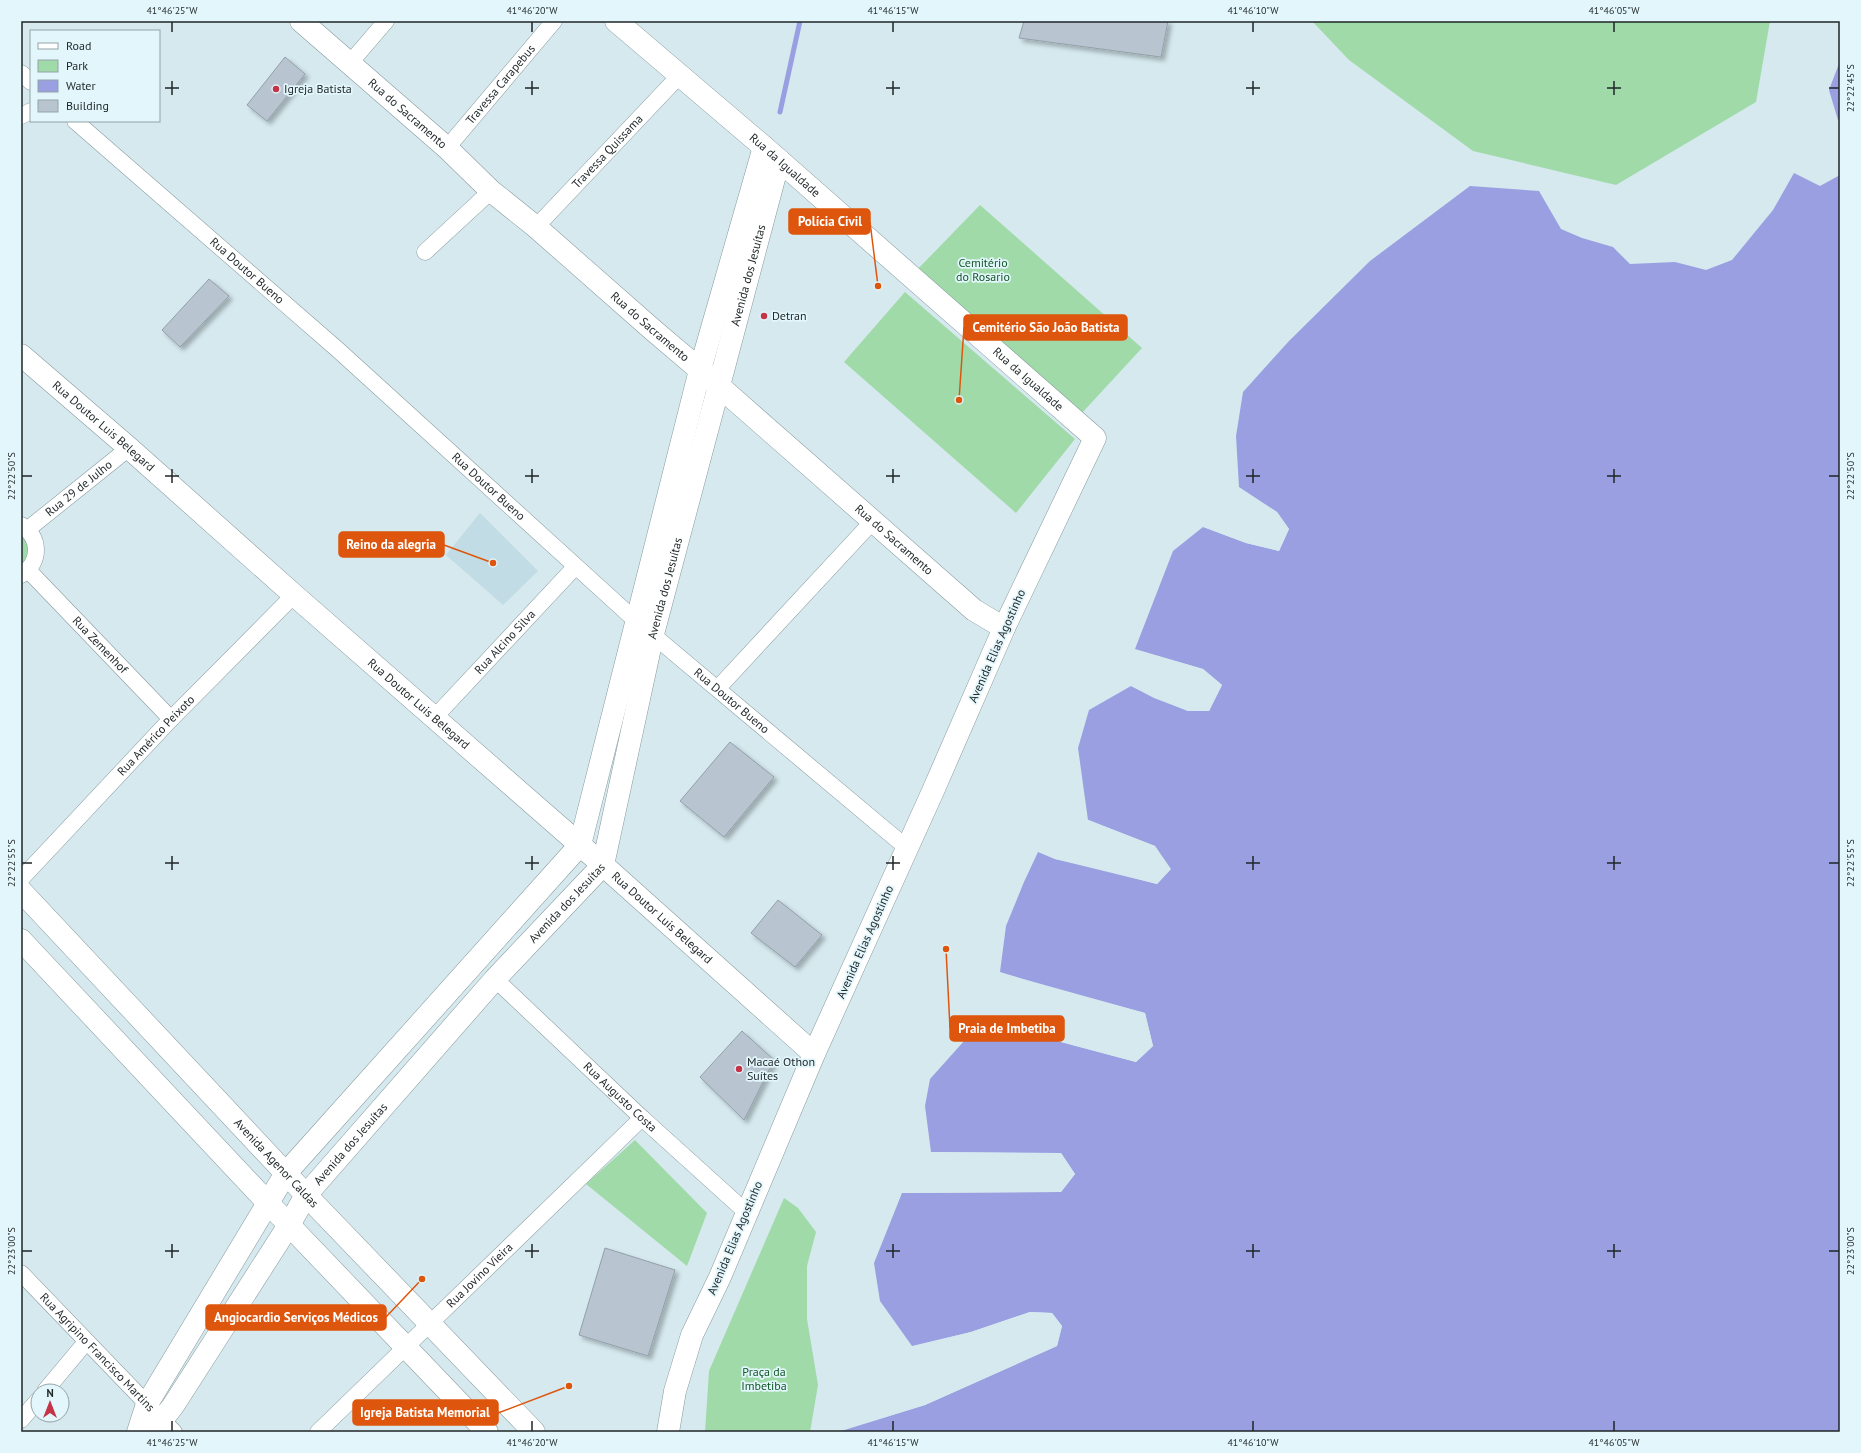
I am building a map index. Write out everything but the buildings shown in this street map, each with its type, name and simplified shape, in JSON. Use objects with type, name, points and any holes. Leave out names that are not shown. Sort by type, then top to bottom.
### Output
[{"type":"street","name":"Rua do Sacramento","points":[[300,21],[448,148],[491,191],[536,227],[873,520],[974,610],[1004,628]]},
{"type":"street","points":[[350,63],[386,21]]},
{"type":"street","name":"Travessa Carapebus","points":[[448,148],[554,21]]},
{"type":"street","name":"Rua da Igualdade","points":[[616,21],[772,154],[1096,438]]},
{"type":"street","points":[[21,73],[30,81]]},
{"type":"street","name":"Travessa Quissama","points":[[536,227],[680,75]]},
{"type":"street","points":[[21,91],[30,86]]},
{"type":"street","points":[[21,116],[30,112]]},
{"type":"street","name":"Rua Doutor Bueno","points":[[76,122],[337,349],[635,620],[718,688],[907,848]]},
{"type":"street","name":"Avenida dos Jesuítas","points":[[772,154],[719,386],[653,634],[603,865],[495,980],[306,1195],[289,1225],[173,1406],[168,1426],[139,1432],[147,1404],[286,1173],[580,845],[635,620],[700,370],[772,154]]},
{"type":"street","points":[[425,252],[491,191]]},
{"type":"street","name":"Rua Doutor Luis Belegard","points":[[21,355],[129,448],[294,595],[603,865],[814,1054]]},
{"type":"street","name":"Avenida Elias Agostinho","points":[[668,1432],[675,1391],[692,1335],[720,1276],[814,1054],[936,784],[1004,628],[1096,438]]},
{"type":"street","name":"Rua 29 de Julho","points":[[25,527],[129,448]]},
{"type":"street","points":[[718,688],[873,520]]},
{"type":"street","points":[[25,527],[35,539],[37,550],[35,561],[25,573]]},
{"type":"street","name":"Rua Alcino Silva","points":[[434,718],[575,567]]},
{"type":"street","name":"Rua Zemenhof","points":[[25,573],[171,719]]},
{"type":"street","name":"Rua Américo Peixoto","points":[[21,879],[171,719],[294,595]]},
{"type":"street","name":"Avenida Agenor Caldas","points":[[21,891],[306,1195],[534,1432]]},
{"type":"street","points":[[21,940],[268,1203],[487,1432]]},
{"type":"street","name":"Rua Augusto Costa","points":[[495,980],[642,1118],[746,1212]]},
{"type":"street","points":[[116,1041],[141,1019]]},
{"type":"street","name":"Rua Jovino Vieira","points":[[318,1432],[642,1118]]},
{"type":"street","name":"Rua Agripino Francisco Martins","points":[[21,1273],[168,1426]]},
{"type":"street","points":[[53,1383],[86,1342]]},
{"type":"street","points":[[21,1420],[30,1409]]},
{"type":"shaded area","points":[[480,513],[538,571],[503,605],[446,555]]},
{"type":"green space","points":[[1312,21],[1770,21],[1756,102],[1616,185],[1473,151],[1349,60]]},
{"type":"green space","name":"Cemitério do Rosario","points":[[980,205],[1142,348],[1081,414],[914,273]]},
{"type":"green space","points":[[905,292],[1075,439],[1016,513],[844,362]]},
{"type":"green space","points":[[21,529],[32,545],[21,571]]},
{"type":"green space","points":[[635,1140],[707,1213],[687,1266],[586,1184]]},
{"type":"green space","name":"Praça da Imbetiba","points":[[784,1198],[798,1208],[816,1232],[807,1266],[807,1319],[818,1385],[810,1432],[705,1432],[709,1371]]},
{"type":"water","points":[[1840,61],[1840,119],[1838,120],[1829,90]]},
{"type":"water","points":[[1794,173],[1820,186],[1840,175],[1840,1432],[838,1432],[925,1405],[1057,1346],[1062,1326],[1052,1313],[1030,1312],[971,1332],[912,1346],[880,1301],[874,1263],[902,1193],[1061,1192],[1075,1174],[1061,1153],[931,1152],[925,1106],[930,1079],[982,1021],[1136,1062],[1153,1046],[1145,1013],[1052,988],[1000,972],[1006,926],[1038,852],[1055,859],[1157,884],[1170,870],[1155,846],[1088,820],[1078,748],[1089,710],[1131,686],[1188,711],[1209,711],[1222,685],[1203,669],[1135,649],[1173,551],[1203,527],[1246,543],[1279,551],[1289,529],[1277,512],[1239,487],[1236,436],[1243,392],[1289,341],[1370,261],[1470,186],[1539,191],[1561,229],[1582,238],[1613,247],[1630,264],[1675,262],[1706,270],[1732,260],[1773,210]]},
{"type":"pier","points":[[1237,487],[1277,512],[1289,529],[1279,551],[1246,543],[1201,526],[1204,525],[1246,541],[1278,549],[1287,529],[1276,513]]},
{"type":"pier","points":[[1133,649],[1203,669],[1222,685],[1209,711],[1188,711],[1154,698],[1129,685],[1189,709],[1208,709],[1220,685],[1202,671],[1134,651]]},
{"type":"pier","points":[[1086,819],[1155,846],[1171,869],[1157,884],[1055,859],[1037,851],[1039,850],[1055,857],[1157,882],[1168,869],[1154,847],[1088,822]]},
{"type":"pier","points":[[998,972],[1145,1013],[1153,1046],[1136,1062],[982,1021],[980,1019],[1136,1060],[1150,1045],[1144,1014],[1051,989]]},
{"type":"pier","points":[[929,1152],[1061,1153],[1075,1174],[1061,1192],[902,1193],[902,1191],[1060,1191],[1073,1173],[1060,1155],[931,1154]]},
{"type":"pier","points":[[1030,1312],[1052,1313],[1062,1326],[1057,1346],[925,1405],[836,1432],[837,1430],[924,1403],[1055,1345],[1060,1326],[1051,1315],[1030,1314],[971,1334],[912,1348],[910,1347],[971,1332]]},
{"type":"waterway","points":[[780,112],[800,21]]},
{"type":"place","name":"Igreja Batista","points":[[276,89]]},
{"type":"place","name":"Polícia Civil","points":[[878,286]]},
{"type":"place","name":"Detran","points":[[764,316]]},
{"type":"place","name":"Cemitério São João Batista","points":[[959,400]]},
{"type":"place","name":"Reino da alegria","points":[[493,563]]},
{"type":"place","name":"Praia de Imbetiba","points":[[946,949]]},
{"type":"place","name":"Macaé Othon Suítes","points":[[739,1069]]},
{"type":"place","name":"Angiocardio Serviços Médicos","points":[[422,1279]]},
{"type":"place","name":"Igreja Batista Memorial","points":[[569,1386]]}]
